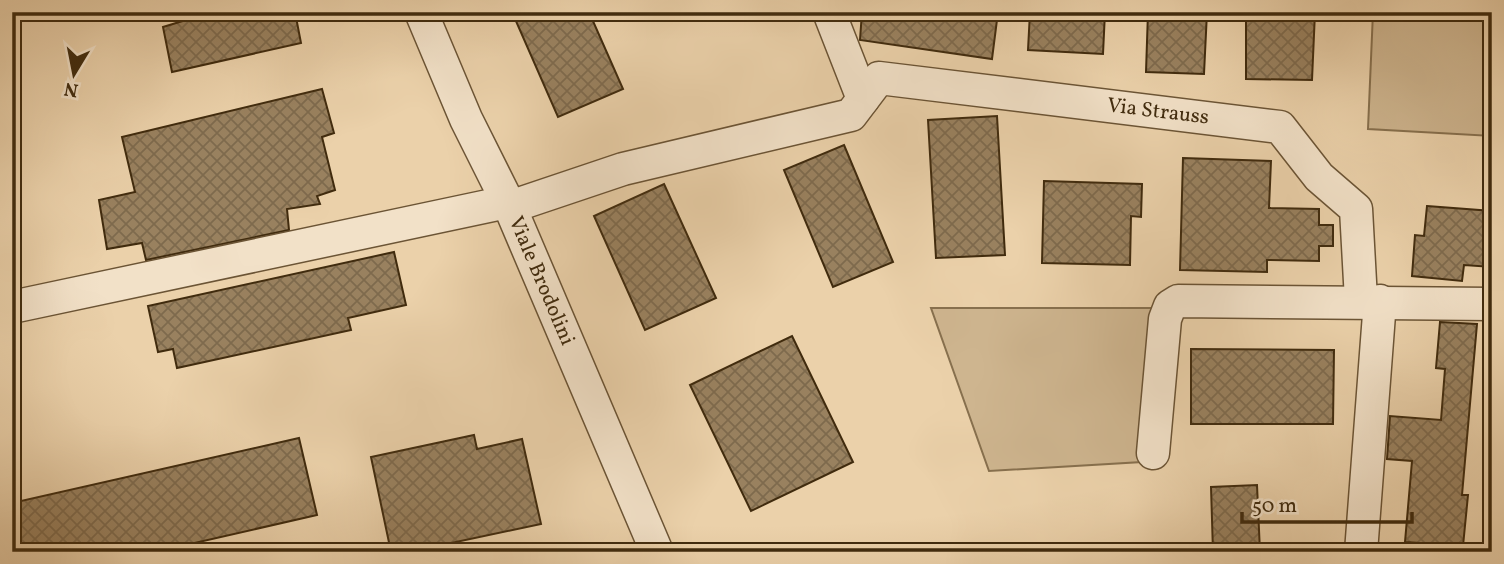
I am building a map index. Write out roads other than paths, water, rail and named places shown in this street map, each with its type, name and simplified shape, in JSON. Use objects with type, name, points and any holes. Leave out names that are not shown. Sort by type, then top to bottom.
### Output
[{"type":"street","name":"Viale Brodolini","points":[[421,12],[466,119],[508,205],[657,552]]},
{"type":"street","points":[[12,307],[508,205],[623,169],[857,107],[829,12]]},
{"type":"street","name":"Via Strauss","points":[[857,107],[879,78],[1280,127],[1319,177],[1356,209],[1370,301],[1361,552]]},
{"type":"street","points":[[1153,453],[1165,319],[1170,306],[1178,301],[1492,304]]}]
